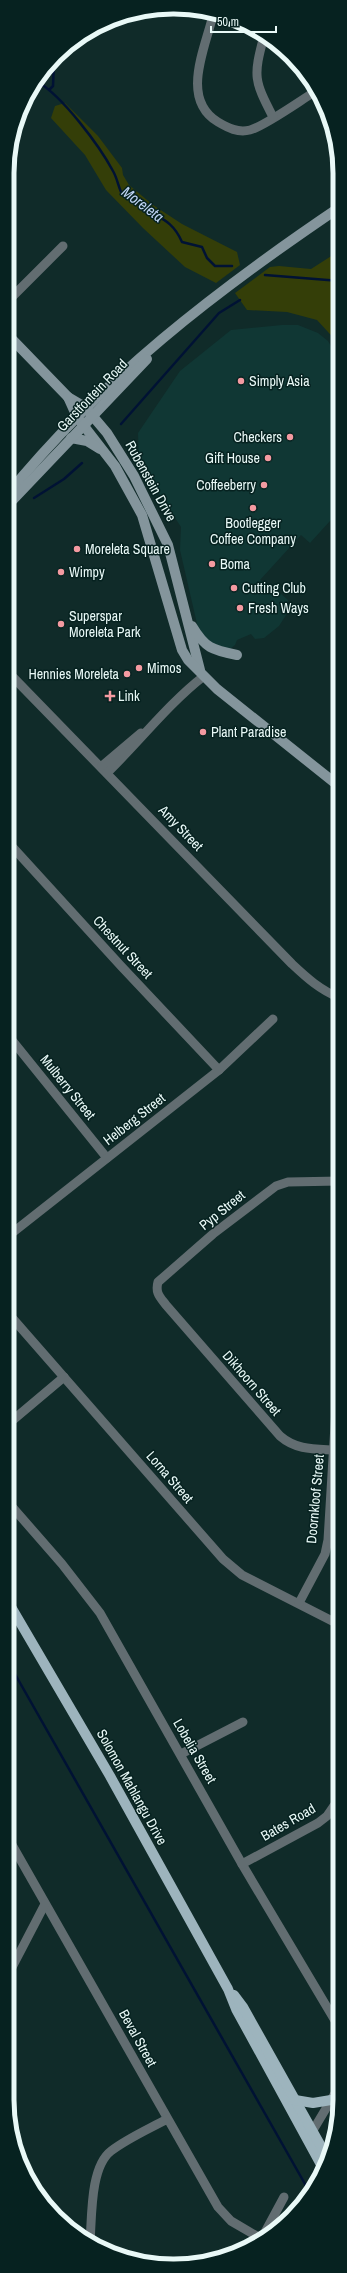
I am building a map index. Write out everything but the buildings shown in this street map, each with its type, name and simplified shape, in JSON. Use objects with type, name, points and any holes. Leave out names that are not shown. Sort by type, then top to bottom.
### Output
[{"type":"main road","name":"Solomon Mahlangu Drive","points":[[14,1612],[110,1776],[228,1989],[236,2009],[309,2136],[324,2154]]},
{"type":"main road","name":"Solomon Mahlangu Drive","points":[[228,1989],[243,2006],[295,2100],[321,2162]]},
{"type":"main road","points":[[295,2100],[313,2103],[331,2100]]},
{"type":"street","points":[[212,18],[197,81],[197,91],[202,107],[207,114],[225,126],[242,131],[251,130],[312,94]]},
{"type":"street","points":[[263,41],[257,57],[256,79],[273,117]]},
{"type":"street","name":"Garstfontein Road","points":[[14,488],[89,411],[125,380],[202,307],[286,243],[333,212]]},
{"type":"street","points":[[14,295],[63,246]]},
{"type":"street","points":[[14,341],[68,397]]},
{"type":"street","name":"Rubenstein Drive","points":[[68,397],[89,411],[107,433],[134,476],[164,535],[172,556],[202,673]]},
{"type":"street","name":"Rubenstein Drive","points":[[68,397],[80,421],[104,450],[123,479],[142,515],[182,650],[188,660],[264,729],[333,782]]},
{"type":"street","name":"Garstfontein Road","points":[[14,499],[71,438],[80,421]]},
{"type":"street","points":[[71,438],[87,441],[104,450]]},
{"type":"street","points":[[186,615],[205,644],[213,650],[237,655]]},
{"type":"street","points":[[104,770],[131,750],[146,731],[202,673]]},
{"type":"street","name":"Amy Street","points":[[14,678],[292,964],[311,982],[333,995]]},
{"type":"street","name":"Chestnut Street","points":[[14,849],[121,966],[220,1070]]},
{"type":"street","name":"Helberg Street","points":[[14,1231],[220,1070],[273,1019]]},
{"type":"street","name":"Mulberry Street","points":[[14,1043],[107,1158]]},
{"type":"street","name":"Pyp Street","points":[[166,1305],[156,1292],[158,1282],[213,1234],[270,1190],[288,1182],[333,1181]]},
{"type":"street","name":"Dikhoorn Street","points":[[166,1305],[289,1444],[305,1448],[333,1450]]},
{"type":"street","name":"Lorna Street","points":[[14,1320],[223,1559],[242,1575],[333,1621]]},
{"type":"street","points":[[14,1419],[64,1377]]},
{"type":"street","name":"Doornkloof Street","points":[[299,1604],[324,1554],[328,1540],[333,1465]]},
{"type":"street","name":"Lobelia Street","points":[[14,1509],[94,1604],[242,1864],[333,2017]]},
{"type":"street","points":[[180,1754],[243,1722]]},
{"type":"street","name":"Bates Road","points":[[242,1864],[318,1823],[327,1816],[333,1807]]},
{"type":"street","name":"Beval Street","points":[[14,1849],[167,2119],[224,2216],[256,2236]]},
{"type":"street","points":[[14,1964],[45,1904]]},
{"type":"street","points":[[309,2136],[333,2097]]},
{"type":"street","points":[[91,2236],[96,2181],[102,2162],[111,2152],[167,2119]]},
{"type":"street","points":[[267,2229],[284,2197]]},
{"type":"shaded area","points":[[298,325],[318,333],[328,341],[333,350],[333,518],[310,543],[301,535],[260,580],[270,587],[271,585],[288,600],[288,612],[279,626],[264,638],[255,639],[251,634],[237,640],[235,645],[230,649],[211,646],[198,628],[180,550],[181,527],[139,463],[138,433],[180,371],[231,330]]},
{"type":"green space","points":[[65,103],[98,136],[122,168],[123,175],[129,185],[153,205],[182,224],[237,252],[240,265],[216,283],[185,267],[143,228],[106,190],[85,155],[51,118],[55,106]]},
{"type":"green space","points":[[333,255],[333,337],[317,320],[287,312],[247,310],[235,293],[270,267],[279,266],[311,269]]},
{"type":"waterway","points":[[50,89],[53,86],[54,68]]},
{"type":"waterway","name":"Moreleta","points":[[41,84],[69,110],[90,135],[116,176],[121,192],[168,223],[178,234],[182,242],[202,247],[207,258],[215,266],[232,266]]},
{"type":"waterway","name":"Moreleta","points":[[265,275],[333,280]]},
{"type":"waterway","points":[[121,424],[219,313],[240,300]]},
{"type":"waterway","points":[[34,498],[64,479],[82,463]]},
{"type":"waterway","points":[[14,1672],[307,2187]]},
{"type":"place","name":"Simply Asia","points":[[241,381]]},
{"type":"place","name":"Checkers","points":[[290,437]]},
{"type":"place","name":"Gift House","points":[[268,458]]},
{"type":"place","name":"Coffeeberry","points":[[264,485]]},
{"type":"place","name":"Bootlegger Coffee Company","points":[[253,508]]},
{"type":"place","name":"Moreleta Square","points":[[77,549]]},
{"type":"place","name":"Boma","points":[[212,564]]},
{"type":"place","name":"Wimpy","points":[[61,572]]},
{"type":"place","name":"Cutting Club","points":[[234,588]]},
{"type":"place","name":"Fresh Ways","points":[[240,608]]},
{"type":"place","name":"Superspar Moreleta Park","points":[[61,624]]},
{"type":"place","name":"Mimos","points":[[139,668]]},
{"type":"place","name":"Hennies Moreleta","points":[[127,674]]},
{"type":"place","name":"Link","points":[[110,696]]},
{"type":"place","name":"Plant Paradise","points":[[203,732]]}]
